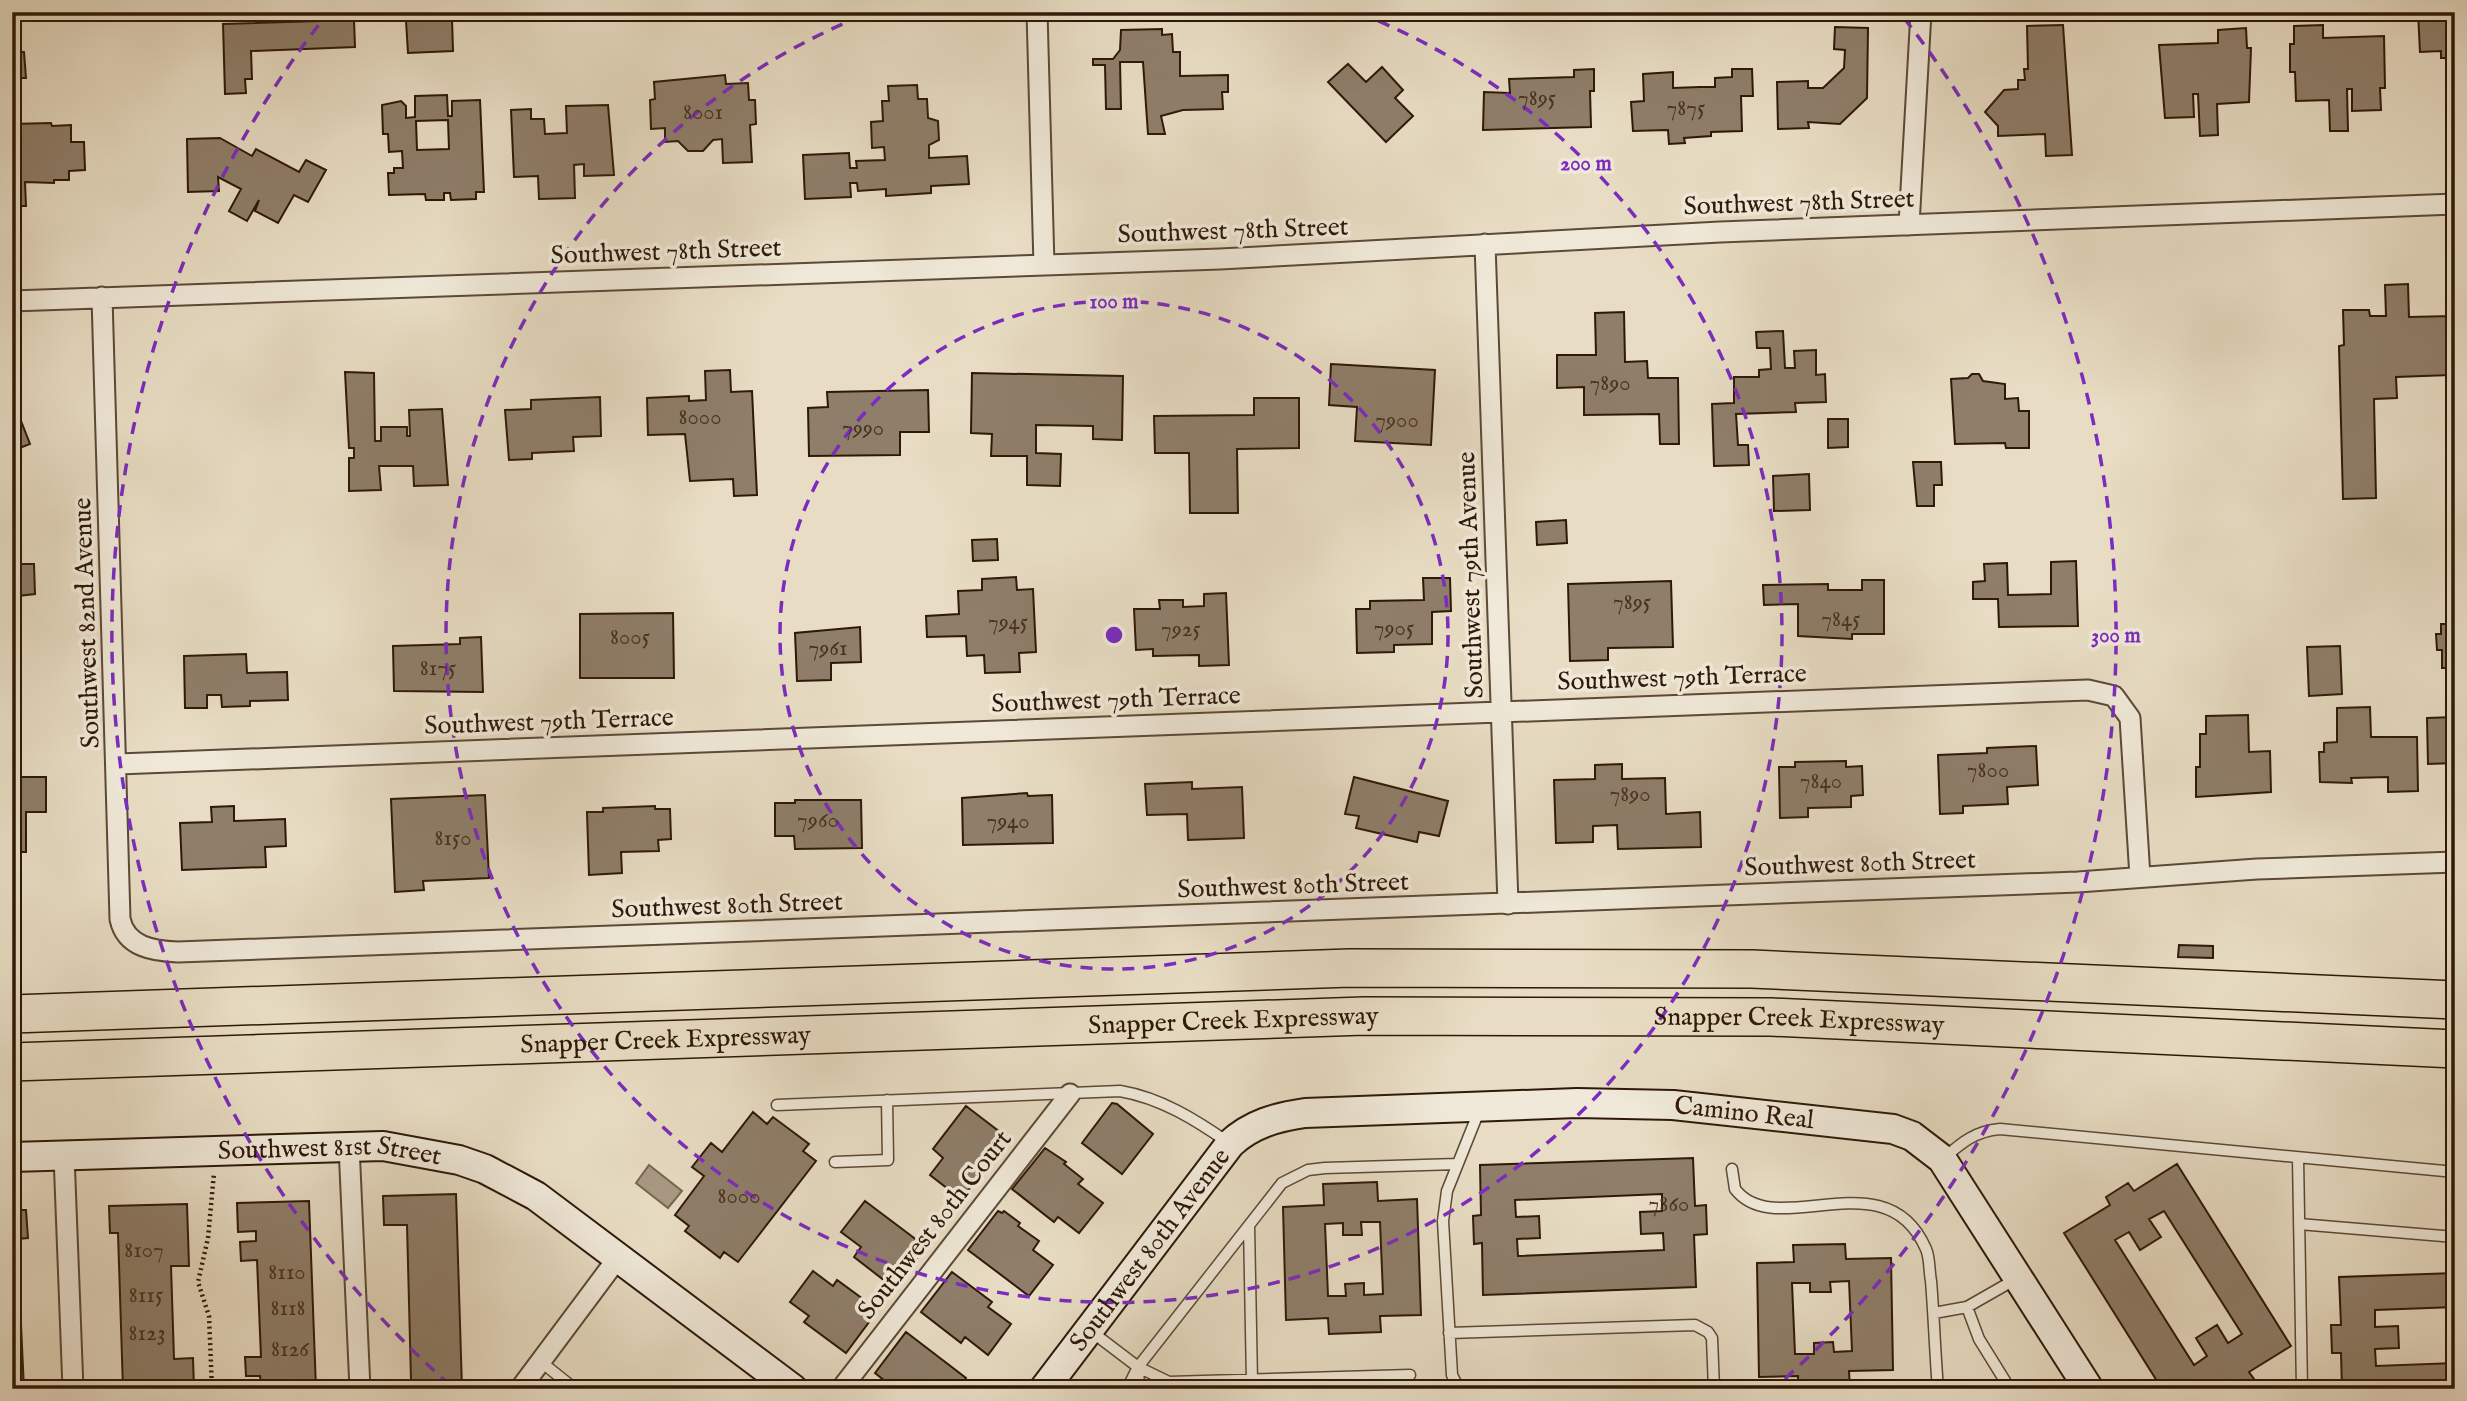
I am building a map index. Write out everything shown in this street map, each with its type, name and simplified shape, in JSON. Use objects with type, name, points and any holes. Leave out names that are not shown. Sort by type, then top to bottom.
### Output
[{"type":"highway","name":"Snapper Creek Expressway","points":[[12,1014],[1350,968],[1511,966],[1766,969],[2455,1000]]},
{"type":"highway","name":"Snapper Creek Expressway","points":[[12,1062],[1364,1016],[1511,1014],[1852,1020],[2455,1049]]},
{"type":"street","points":[[1037,12],[1044,265]]},
{"type":"street","points":[[1909,225],[1921,12]]},
{"type":"street","name":"Southwest 78th Street","points":[[12,301],[1044,265],[1909,225],[2455,204]]},
{"type":"street","name":"Southwest 79th Avenue","points":[[1485,244],[1508,904]]},
{"type":"street","name":"Southwest 82nd Avenue","points":[[102,297],[118,764],[120,919],[125,932],[135,942]]},
{"type":"street","name":"Southwest 79th Terrace","points":[[118,764],[2078,689],[2114,696],[2128,712],[2133,732],[2140,877]]},
{"type":"street","name":"Southwest 80th Street","points":[[135,942],[153,950],[192,951],[2078,882],[2258,869],[2455,862]]},
{"type":"street","name":"Southwest 80th Court","points":[[841,1389],[1070,1094]]},
{"type":"street","name":"Camino Real","points":[[1265,1122],[1305,1113],[1630,1102],[1814,1118],[1893,1129],[1912,1136],[1942,1159],[2089,1389]]},
{"type":"street","name":"Southwest 80th Avenue","points":[[1044,1389],[1230,1144],[1265,1122]]},
{"type":"street","points":[[349,1146],[360,1389]]},
{"type":"street","name":"Southwest 81st Street","points":[[12,1157],[349,1146],[383,1146],[428,1152],[485,1170],[536,1196],[793,1389]]},
{"type":"street","points":[[64,1155],[73,1389]]},
{"type":"street","points":[[520,1389],[617,1259]]},
{"type":"lane","points":[[777,1105],[1120,1091],[1147,1097],[1186,1116],[1230,1144]]},
{"type":"lane","points":[[835,1162],[888,1160],[887,1100]]},
{"type":"lane","points":[[1459,1389],[1452,1375],[1443,1221],[1447,1191],[1482,1105]]},
{"type":"lane","points":[[1942,1159],[1966,1139],[1983,1131],[2000,1129],[2455,1172]]},
{"type":"lane","points":[[2298,1158],[2302,1389]]},
{"type":"lane","points":[[1127,1389],[1138,1367],[1282,1183],[1308,1170],[1457,1164]]},
{"type":"lane","points":[[1732,1170],[1735,1189],[1751,1202],[1783,1208],[1864,1203],[1884,1206],[1902,1217],[1927,1251],[1938,1389]]},
{"type":"lane","points":[[2299,1224],[2455,1237]]},
{"type":"lane","points":[[1249,1225],[1252,1382]]},
{"type":"lane","points":[[1934,1313],[1967,1307],[2019,1278]]},
{"type":"lane","points":[[1967,1307],[1979,1339],[2010,1389]]},
{"type":"lane","points":[[1449,1333],[1695,1325],[1708,1332],[1712,1338],[1714,1389]]},
{"type":"lane","points":[[1089,1330],[1138,1367],[1169,1382],[1252,1382],[1410,1375]]},
{"type":"lane","points":[[540,1362],[575,1389]]},
{"type":"lane","points":[[1138,1367],[1139,1389]]},
{"type":"path","points":[[212,1389],[209,1316],[198,1282],[208,1238],[215,1168]]},
{"type":"shaded area","points":[[649,1165],[682,1191],[668,1208],[636,1183]]},
{"type":"building","points":[[1339,12],[1364,12],[1364,17],[1339,18]]},
{"type":"building","points":[[1768,12],[1791,12],[1791,20],[1768,20]]},
{"type":"building","points":[[2418,12],[2455,12],[2455,58],[2441,58],[2441,51],[2420,52]]},
{"type":"building","points":[[452,19],[453,51],[408,53],[406,21]]},
{"type":"building","points":[[354,20],[355,47],[251,51],[252,79],[245,79],[246,93],[225,94],[223,24]]},
{"type":"building","points":[[2063,25],[2072,155],[2046,156],[2045,134],[1998,136],[1998,126],[1985,112],[2004,90],[2018,89],[2018,80],[2025,80],[2024,69],[2028,69],[2027,26]]},
{"type":"building","points":[[2323,25],[2323,38],[2384,36],[2385,88],[2380,88],[2381,110],[2352,111],[2352,89],[2347,89],[2348,131],[2330,131],[2329,100],[2296,101],[2295,72],[2290,72],[2290,44],[2294,44],[2294,26]]},
{"type":"building","points":[[1835,27],[1868,28],[1867,98],[1840,124],[1808,122],[1809,128],[1778,129],[1777,82],[1808,81],[1808,88],[1823,88],[1844,68],[1845,50],[1834,49]]},
{"type":"building","points":[[2246,28],[2247,48],[2251,48],[2249,102],[2217,104],[2218,135],[2200,136],[2198,94],[2193,94],[2194,117],[2165,118],[2159,45],[2218,43],[2218,30]]},
{"type":"building","points":[[1162,29],[1162,35],[1172,34],[1173,52],[1180,52],[1180,76],[1228,75],[1228,92],[1222,92],[1223,109],[1183,110],[1161,116],[1165,134],[1148,134],[1143,62],[1120,62],[1121,109],[1106,109],[1105,65],[1093,65],[1093,59],[1113,59],[1120,50],[1121,30]]},
{"type":"building","points":[[12,52],[24,52],[26,78],[14,78],[12,84]]},
{"type":"building","points":[[1348,64],[1366,82],[1382,67],[1403,90],[1395,98],[1413,116],[1386,142],[1328,82]]},
{"type":"building","points":[[1594,69],[1594,91],[1590,91],[1591,127],[1483,130],[1484,92],[1510,93],[1509,79],[1574,77],[1574,70]]},
{"type":"building","points":[[1732,69],[1752,69],[1753,96],[1741,96],[1742,131],[1711,132],[1711,136],[1684,138],[1685,143],[1669,144],[1668,130],[1633,131],[1631,102],[1644,101],[1643,74],[1673,72],[1673,88],[1715,87],[1715,78],[1732,77]]},
{"type":"building","points":[[725,75],[726,84],[748,83],[749,100],[755,100],[756,124],[750,125],[752,162],[723,163],[722,139],[713,140],[703,151],[688,151],[678,141],[665,142],[665,128],[651,129],[650,100],[655,99],[654,82]]},
{"type":"building","points":[[917,85],[918,99],[927,99],[928,118],[938,121],[939,140],[929,145],[929,158],[967,156],[969,184],[931,186],[931,193],[886,196],[886,189],[858,191],[857,183],[850,183],[851,197],[805,199],[803,155],[849,153],[850,168],[857,168],[856,161],[885,160],[884,147],[872,148],[871,122],[883,121],[882,101],[889,101],[888,86]]},
{"type":"building","points":[[447,95],[448,116],[452,116],[452,101],[480,100],[484,192],[476,192],[476,199],[451,200],[450,193],[444,193],[444,200],[426,200],[425,194],[389,195],[388,173],[394,173],[394,168],[403,168],[402,151],[389,152],[388,134],[383,134],[382,105],[401,101],[406,106],[406,118],[415,117],[415,96]],"holes":[[[448,120],[449,149],[417,150],[416,121]]]},
{"type":"building","points":[[608,105],[614,175],[584,176],[584,164],[574,165],[575,198],[539,199],[538,176],[514,177],[511,110],[531,109],[531,119],[544,119],[545,134],[567,133],[566,106]]},
{"type":"building","points":[[51,123],[52,126],[71,125],[71,142],[84,142],[85,170],[69,171],[69,180],[54,180],[54,183],[25,182],[26,206],[12,206],[12,124]]},
{"type":"building","points":[[220,138],[252,156],[256,149],[299,172],[306,160],[326,170],[308,202],[294,195],[278,223],[255,211],[259,200],[247,221],[229,211],[241,189],[218,177],[219,191],[188,192],[187,139]]},
{"type":"building","points":[[2408,284],[2409,317],[2452,316],[2455,391],[2452,391],[2451,375],[2396,377],[2397,398],[2374,399],[2376,498],[2343,499],[2339,346],[2344,345],[2343,310],[2369,310],[2370,316],[2386,316],[2385,285]]},
{"type":"building","points":[[1624,312],[1625,362],[1647,361],[1648,378],[1678,378],[1679,444],[1660,444],[1659,414],[1584,415],[1584,387],[1557,388],[1557,355],[1596,355],[1595,313]]},
{"type":"building","points":[[1783,331],[1785,368],[1795,368],[1794,351],[1816,350],[1816,375],[1825,374],[1826,402],[1795,403],[1796,412],[1736,414],[1738,445],[1748,445],[1749,465],[1714,466],[1712,404],[1734,403],[1734,377],[1759,377],[1759,370],[1771,369],[1770,348],[1757,348],[1756,332]]},
{"type":"building","points":[[1331,364],[1435,370],[1431,445],[1355,441],[1357,407],[1329,405]]},
{"type":"building","points":[[730,370],[731,392],[752,391],[757,495],[734,496],[733,479],[690,481],[685,434],[648,435],[647,398],[689,396],[689,401],[706,400],[705,371]]},
{"type":"building","points":[[345,372],[374,373],[375,441],[381,441],[381,427],[407,427],[407,436],[410,436],[409,410],[442,409],[448,485],[414,486],[413,466],[379,466],[381,490],[349,491],[349,458],[354,458],[354,448],[349,448]]},
{"type":"building","points":[[972,373],[1123,376],[1122,440],[1093,439],[1093,426],[1036,425],[1036,453],[1061,454],[1060,486],[1027,485],[1027,456],[991,456],[992,434],[971,433]]},
{"type":"building","points":[[1972,374],[1979,374],[1983,381],[2005,384],[2005,399],[2018,398],[2019,411],[2029,411],[2029,448],[2006,448],[2005,443],[1955,444],[1951,379],[1968,378]]},
{"type":"building","points":[[928,390],[929,432],[900,432],[900,455],[809,456],[808,408],[828,407],[827,392]]},
{"type":"building","points":[[600,397],[601,436],[573,437],[574,451],[532,453],[532,459],[509,460],[505,410],[531,409],[531,400]]},
{"type":"building","points":[[12,398],[30,444],[12,451]]},
{"type":"building","points":[[1254,398],[1299,398],[1299,448],[1237,449],[1238,513],[1190,513],[1189,453],[1155,453],[1154,416],[1254,415]]},
{"type":"building","points":[[1828,419],[1848,419],[1848,447],[1828,448]]},
{"type":"building","points":[[1913,462],[1941,462],[1942,485],[1934,485],[1934,506],[1917,506]]},
{"type":"building","points":[[1809,474],[1810,510],[1774,511],[1773,476]]},
{"type":"building","points":[[1566,520],[1567,543],[1537,545],[1536,522]]},
{"type":"building","points":[[997,539],[998,560],[973,561],[972,540]]},
{"type":"building","points":[[2076,561],[2078,626],[1999,627],[1998,599],[1973,599],[1973,582],[1985,581],[1984,564],[2007,563],[2008,595],[2051,594],[2051,562]]},
{"type":"building","points":[[12,564],[34,564],[35,594],[18,596],[21,649],[12,650]]},
{"type":"building","points":[[1016,577],[1017,590],[1033,589],[1036,652],[1019,653],[1020,672],[985,673],[984,655],[967,656],[966,636],[927,637],[926,616],[959,614],[958,591],[982,590],[982,579]]},
{"type":"building","points":[[1423,578],[1450,578],[1451,611],[1432,612],[1432,644],[1394,645],[1394,652],[1357,653],[1356,609],[1370,609],[1370,601],[1424,600]]},
{"type":"building","points":[[1862,580],[1884,580],[1884,634],[1852,634],[1852,639],[1798,636],[1798,604],[1764,605],[1763,585],[1828,584],[1828,590],[1862,590]]},
{"type":"building","points":[[1671,581],[1673,647],[1608,648],[1608,660],[1570,661],[1568,584]]},
{"type":"building","points":[[1226,593],[1229,665],[1199,666],[1199,655],[1153,656],[1153,649],[1136,650],[1134,609],[1160,609],[1159,600],[1183,600],[1183,607],[1204,606],[1204,594]]},
{"type":"building","points":[[673,613],[674,678],[580,678],[580,614]]},
{"type":"building","points":[[2441,624],[2455,624],[2455,668],[2442,668],[2442,650],[2437,650],[2436,634],[2441,634]]},
{"type":"building","points":[[860,627],[861,662],[831,663],[831,680],[797,681],[795,633]]},
{"type":"building","points":[[481,637],[483,692],[394,691],[393,646],[460,644],[460,638]]},
{"type":"building","points":[[2340,646],[2342,694],[2309,696],[2307,647]]},
{"type":"building","points":[[246,654],[247,673],[287,672],[288,700],[250,701],[250,706],[222,707],[221,695],[207,695],[207,708],[185,708],[184,656]]},
{"type":"building","points":[[2370,707],[2371,737],[2417,737],[2418,791],[2388,792],[2388,777],[2351,778],[2352,783],[2320,782],[2319,752],[2324,752],[2324,743],[2337,742],[2337,708]]},
{"type":"building","points":[[2248,715],[2249,752],[2270,751],[2271,792],[2196,797],[2200,734],[2206,734],[2206,716]]},
{"type":"building","points":[[2455,717],[2455,763],[2428,764],[2427,718]]},
{"type":"building","points":[[2036,746],[2038,785],[2007,787],[2008,804],[1963,806],[1963,813],[1940,814],[1938,755],[1987,753],[1987,748]]},
{"type":"building","points":[[12,755],[18,755],[18,777],[46,777],[46,812],[26,812],[26,852],[12,852]]},
{"type":"building","points":[[1846,761],[1846,767],[1862,766],[1863,795],[1851,796],[1851,807],[1808,808],[1808,817],[1780,818],[1779,767],[1795,767],[1795,762]]},
{"type":"building","points":[[1622,764],[1622,779],[1665,778],[1666,814],[1700,812],[1701,847],[1618,849],[1617,825],[1593,826],[1593,842],[1556,843],[1554,780],[1595,779],[1595,765]]},
{"type":"building","points":[[1354,777],[1448,801],[1439,836],[1419,832],[1417,842],[1356,828],[1359,816],[1345,814]]},
{"type":"building","points":[[1192,782],[1192,789],[1242,787],[1244,838],[1188,840],[1187,814],[1147,815],[1145,784]]},
{"type":"building","points":[[1027,793],[1028,796],[1052,795],[1053,843],[963,845],[962,798]]},
{"type":"building","points":[[485,795],[489,878],[423,881],[424,890],[395,892],[391,799]]},
{"type":"building","points":[[795,800],[861,800],[862,848],[795,849],[794,836],[775,836],[775,803],[795,803]]},
{"type":"building","points":[[234,806],[234,821],[285,819],[286,846],[265,847],[266,867],[182,870],[180,823],[212,822],[211,807]]},
{"type":"building","points":[[655,806],[655,809],[670,809],[671,839],[658,840],[659,851],[621,852],[622,873],[589,875],[587,812],[603,812],[603,808]]},
{"type":"building","points":[[2179,945],[2213,946],[2213,958],[2178,957]]},
{"type":"building","points":[[1112,1103],[1117,1104],[1153,1134],[1122,1174],[1082,1143]]},
{"type":"building","points":[[966,1106],[1009,1139],[961,1199],[930,1175],[943,1158],[933,1149]]},
{"type":"building","points":[[753,1112],[767,1124],[773,1117],[809,1144],[803,1151],[816,1161],[738,1262],[724,1252],[720,1258],[685,1231],[689,1226],[675,1215],[704,1176],[692,1167],[711,1143],[722,1152]]},
{"type":"building","points":[[1045,1148],[1066,1162],[1064,1164],[1083,1179],[1078,1184],[1103,1203],[1079,1233],[1058,1217],[1054,1222],[1012,1189]]},
{"type":"building","points":[[1693,1158],[1695,1206],[1706,1205],[1707,1234],[1694,1235],[1696,1287],[1483,1295],[1482,1243],[1474,1244],[1473,1216],[1481,1215],[1480,1165]],"holes":[[[1662,1194],[1662,1211],[1640,1212],[1641,1234],[1663,1233],[1664,1250],[1518,1256],[1517,1239],[1540,1238],[1539,1216],[1516,1217],[1515,1200]]]},
{"type":"building","points":[[2177,1164],[2291,1346],[2249,1372],[2254,1379],[2238,1389],[2162,1389],[2064,1233],[2110,1205],[2106,1197],[2128,1183],[2134,1191]],"holes":[[[2164,1211],[2242,1334],[2228,1343],[2217,1325],[2196,1338],[2207,1356],[2194,1365],[2115,1240],[2129,1232],[2140,1250],[2161,1237],[2149,1219]]]},
{"type":"building","points":[[1377,1182],[1378,1201],[1417,1199],[1421,1315],[1380,1316],[1381,1332],[1329,1334],[1328,1318],[1286,1320],[1283,1207],[1324,1205],[1323,1184]],"holes":[[[1361,1222],[1380,1222],[1383,1294],[1364,1295],[1364,1283],[1345,1284],[1346,1296],[1328,1296],[1325,1224],[1343,1223],[1343,1235],[1362,1235]]]},
{"type":"building","points":[[456,1194],[462,1389],[388,1389],[388,1381],[411,1380],[407,1225],[384,1225],[383,1196]]},
{"type":"building","points":[[309,1201],[316,1389],[242,1389],[242,1386],[261,1385],[260,1376],[246,1376],[245,1357],[261,1357],[257,1260],[241,1261],[240,1242],[256,1241],[256,1231],[238,1232],[237,1203]]},
{"type":"building","points":[[865,1201],[926,1247],[894,1288],[854,1257],[861,1247],[841,1232]]},
{"type":"building","points":[[187,1204],[189,1266],[171,1266],[174,1359],[193,1358],[194,1389],[123,1389],[118,1233],[110,1233],[109,1206]]},
{"type":"building","points":[[12,1210],[26,1210],[28,1238],[17,1239],[24,1389],[12,1389]]},
{"type":"building","points":[[998,1211],[1004,1211],[1020,1223],[1018,1226],[1039,1241],[1033,1250],[1053,1265],[1029,1296],[968,1250]]},
{"type":"building","points":[[1845,1244],[1846,1259],[1891,1258],[1893,1370],[1849,1371],[1850,1389],[1798,1389],[1798,1376],[1759,1377],[1757,1263],[1794,1262],[1793,1245]],"holes":[[[1849,1281],[1852,1351],[1834,1352],[1833,1342],[1814,1343],[1814,1354],[1795,1354],[1792,1283],[1810,1283],[1810,1292],[1831,1292],[1830,1282]]]},
{"type":"building","points":[[813,1271],[833,1286],[837,1280],[878,1310],[846,1353],[804,1322],[809,1316],[790,1302]]},
{"type":"building","points":[[952,1272],[992,1302],[988,1307],[1011,1324],[988,1355],[965,1337],[961,1343],[921,1312]]},
{"type":"building","points":[[2455,1273],[2455,1307],[2375,1310],[2375,1327],[2398,1326],[2399,1348],[2375,1349],[2376,1366],[2455,1363],[2455,1389],[2342,1389],[2341,1353],[2332,1353],[2331,1325],[2341,1325],[2339,1277]]},
{"type":"building","points":[[906,1332],[966,1378],[958,1389],[895,1389],[875,1373]]}]
